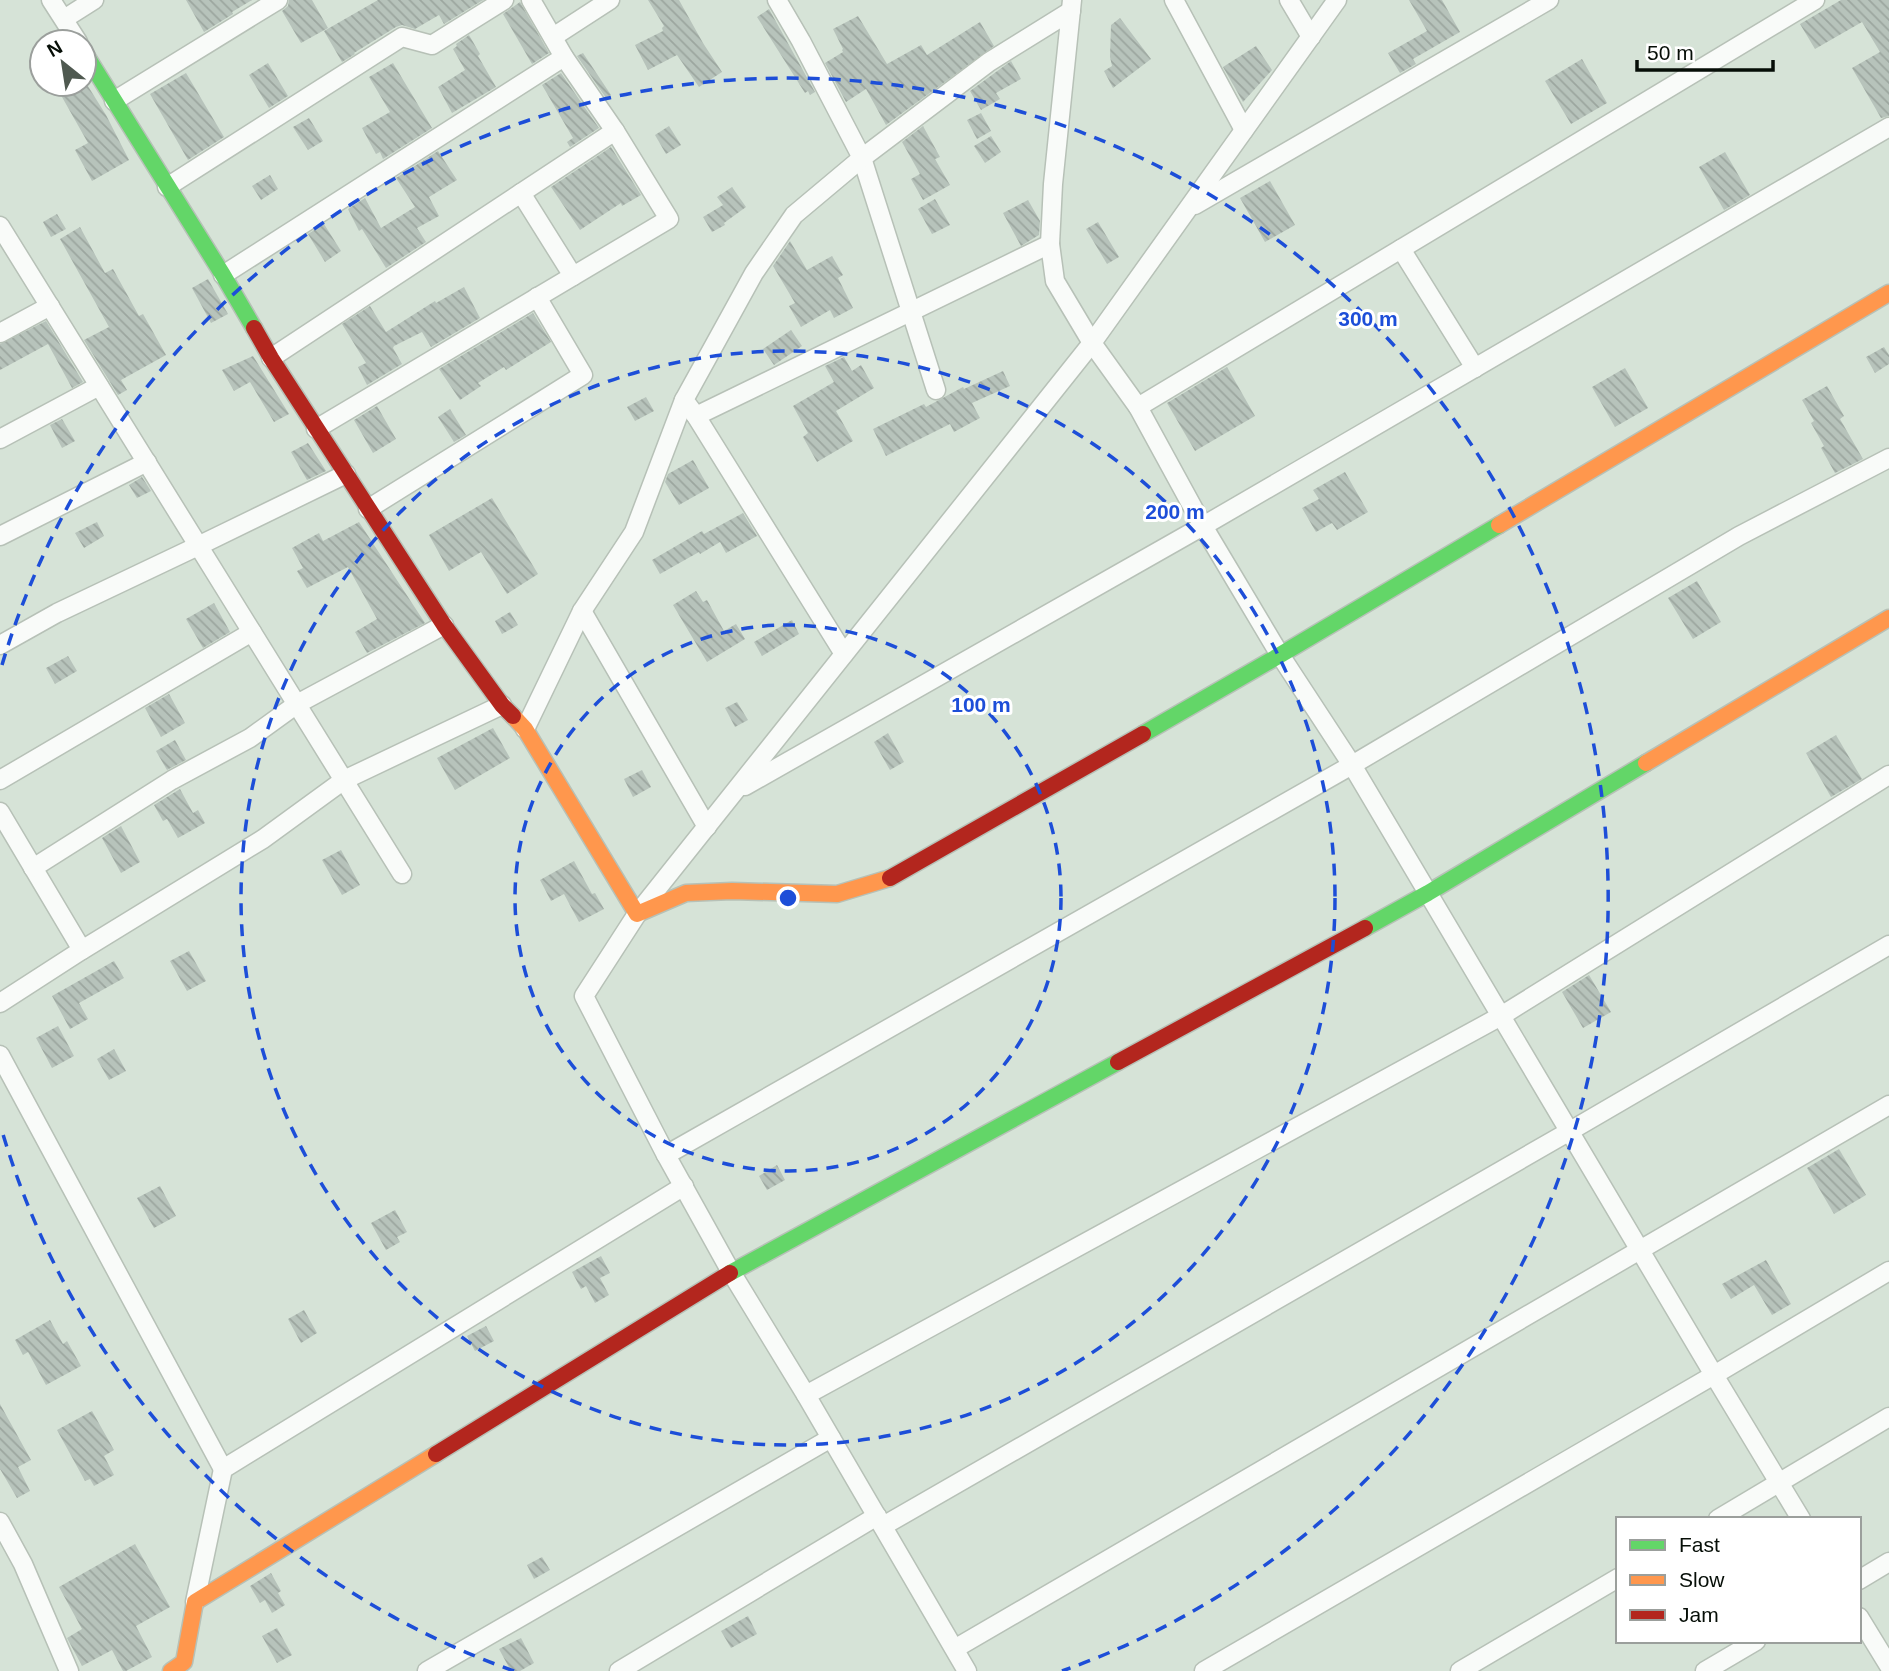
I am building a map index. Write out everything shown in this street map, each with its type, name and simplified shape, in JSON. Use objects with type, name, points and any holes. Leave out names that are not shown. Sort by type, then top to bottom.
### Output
[{"type":"street","points":[[51,0],[69,28]]},
{"type":"street","points":[[64,19],[94,0]]},
{"type":"street","points":[[114,101],[278,0]]},
{"type":"street","points":[[167,187],[402,37],[432,45],[505,0]]},
{"type":"street","points":[[316,429],[669,219],[615,131],[564,57],[531,0]]},
{"type":"street","points":[[552,37],[610,0]]},
{"type":"street","points":[[777,0],[862,158],[936,390]]},
{"type":"street","points":[[1174,0],[1244,130]]},
{"type":"street","points":[[1289,0],[1311,37]]},
{"type":"street","points":[[967,1671],[956,1648],[731,1272],[666,1155],[584,996],[637,914],[1092,343],[1336,0]]},
{"type":"street","points":[[1188,208],[1549,0]]},
{"type":"street","points":[[1138,407],[1815,0]]},
{"type":"street","points":[[524,729],[582,611],[634,532],[684,400],[754,273],[794,215],[862,158],[989,62],[1072,5]]},
{"type":"street","points":[[1072,5],[1053,184],[1050,244],[1055,281],[1092,343],[1138,407],[1203,526],[1280,655],[1352,765],[1800,1517]]},
{"type":"street","points":[[223,275],[564,57]]},
{"type":"street","points":[[98,75],[316,429],[444,625],[502,705],[524,729],[637,914]]},
{"type":"street","points":[[736,791],[1203,526],[1889,127]]},
{"type":"street","points":[[271,358],[615,131]]},
{"type":"street","points":[[521,193],[573,276]]},
{"type":"street","points":[[0,226],[402,874]]},
{"type":"street","points":[[696,416],[1050,244]]},
{"type":"street","points":[[1401,249],[1475,368]]},
{"type":"street","points":[[637,914],[686,893],[732,891],[837,894],[887,880],[1280,655],[1889,293]]},
{"type":"street","points":[[368,509],[583,375],[537,297]]},
{"type":"street","points":[[0,333],[50,306]]},
{"type":"street","points":[[0,439],[100,386]]},
{"type":"street","points":[[684,400],[844,654]]},
{"type":"street","points":[[666,1155],[1352,765],[1739,536],[1889,458]]},
{"type":"street","points":[[0,536],[147,462]]},
{"type":"street","points":[[0,645],[57,613],[346,474]]},
{"type":"street","points":[[582,611],[708,827]]},
{"type":"street","points":[[195,1602],[731,1272],[1428,893],[1889,618]]},
{"type":"street","points":[[33,868],[172,780],[250,738],[297,704],[444,625]]},
{"type":"street","points":[[0,780],[252,632]]},
{"type":"street","points":[[0,1003],[263,839],[344,780],[502,705]]},
{"type":"street","points":[[806,1395],[1501,1016],[1889,775]]},
{"type":"street","points":[[0,812],[82,950]]},
{"type":"street","points":[[619,1671],[1570,1131],[1889,945]]},
{"type":"street","points":[[0,1055],[223,1469],[184,1662],[171,1671]]},
{"type":"street","points":[[956,1648],[1889,1105]]},
{"type":"street","points":[[223,1469],[684,1186]]},
{"type":"street","points":[[1204,1671],[1889,1271]]},
{"type":"street","points":[[1721,1517],[1889,1417]]},
{"type":"street","points":[[427,1671],[831,1438]]},
{"type":"street","points":[[0,1521],[23,1564],[69,1671]]},
{"type":"street","points":[[1861,1579],[1889,1562]]},
{"type":"street","points":[[1460,1671],[1616,1579]]},
{"type":"street","points":[[1861,1620],[1889,1667]]},
{"type":"street","points":[[1705,1671],[1753,1643]]},
{"type":"building","points":[[186,0],[252,0],[204,32]]},
{"type":"building","points":[[289,0],[312,0],[328,28],[301,43],[282,11],[288,6]]},
{"type":"building","points":[[378,0],[483,0],[444,24],[439,15],[415,29],[402,25],[396,27],[342,62],[324,31]]},
{"type":"building","points":[[648,0],[679,0],[722,72],[699,87],[677,55],[648,70],[635,45],[663,31],[664,26]]},
{"type":"building","points":[[1409,0],[1442,0],[1460,32],[1413,59],[1416,64],[1400,73],[1388,53],[1427,31]]},
{"type":"building","points":[[1841,0],[1889,0],[1889,116],[1881,118],[1852,68],[1880,52],[1862,22],[1815,49],[1800,24]]},
{"type":"building","points":[[520,2],[549,53],[532,64],[503,14]]},
{"type":"building","points":[[769,9],[815,92],[810,95],[808,91],[805,93],[757,17]]},
{"type":"building","points":[[858,16],[887,64],[921,45],[927,55],[980,22],[994,46],[886,125],[866,89],[846,102],[825,63],[843,52],[833,29]]},
{"type":"building","points":[[1120,18],[1151,59],[1113,88],[1104,71],[1112,66],[1111,25]]},
{"type":"building","points":[[469,35],[496,87],[452,113],[438,87],[465,70],[453,49]]},
{"type":"building","points":[[1256,46],[1272,70],[1243,102],[1223,67]]},
{"type":"building","points":[[583,53],[611,95],[606,98],[577,56]]},
{"type":"building","points":[[1582,59],[1607,103],[1571,124],[1545,81]]},
{"type":"building","points":[[1011,61],[1021,79],[996,93],[1000,99],[981,110],[970,91]]},
{"type":"building","points":[[268,63],[288,96],[269,108],[249,75]]},
{"type":"building","points":[[393,63],[432,128],[383,159],[380,152],[376,154],[362,128],[390,112],[369,77]]},
{"type":"building","points":[[186,73],[224,137],[188,160],[150,94]]},
{"type":"building","points":[[561,73],[599,128],[570,147],[567,142],[573,138],[542,85]]},
{"type":"building","points":[[63,98],[95,98],[129,160],[92,181],[75,150],[88,143]]},
{"type":"building","points":[[981,113],[991,131],[977,139],[967,120]]},
{"type":"building","points":[[309,118],[323,141],[308,150],[293,127]]},
{"type":"building","points":[[669,126],[681,145],[666,154],[655,135]]},
{"type":"building","points":[[923,126],[940,157],[935,159],[950,185],[923,200],[911,179],[920,174],[902,142]]},
{"type":"building","points":[[991,136],[1001,152],[985,163],[974,146]]},
{"type":"building","points":[[611,147],[641,195],[622,206],[621,203],[580,230],[551,187]]},
{"type":"building","points":[[438,151],[457,180],[429,197],[439,216],[417,228],[426,242],[386,268],[362,229],[359,231],[348,209],[365,198],[381,228],[415,207],[396,178]]},
{"type":"building","points":[[1725,152],[1750,195],[1724,210],[1699,167]]},
{"type":"building","points":[[270,175],[278,189],[261,200],[252,186]]},
{"type":"building","points":[[1270,181],[1295,225],[1265,242],[1240,198]]},
{"type":"building","points":[[732,187],[746,207],[712,232],[703,217],[723,205],[717,197]]},
{"type":"building","points":[[935,199],[950,225],[932,234],[918,209]]},
{"type":"building","points":[[1028,200],[1040,221],[1039,235],[1021,246],[1003,213]]},
{"type":"building","points":[[57,214],[66,229],[51,237],[43,222]]},
{"type":"building","points":[[1098,222],[1119,257],[1107,264],[1086,229]]},
{"type":"building","points":[[324,224],[341,251],[325,262],[308,234]]},
{"type":"building","points":[[80,227],[105,273],[113,269],[139,316],[143,314],[166,355],[121,380],[127,390],[118,395],[84,340],[109,327],[60,239]]},
{"type":"building","points":[[790,241],[807,270],[832,256],[843,275],[838,278],[853,308],[834,318],[830,310],[801,327],[789,306],[795,303],[773,266]]},
{"type":"building","points":[[208,279],[228,314],[211,323],[192,288]]},
{"type":"building","points":[[464,287],[480,318],[431,347],[422,332],[394,346],[402,364],[367,385],[358,367],[366,363],[342,324],[370,306],[386,332],[435,301],[436,303]]},
{"type":"building","points":[[533,313],[551,342],[506,370],[504,367],[478,383],[481,386],[460,400],[439,369]]},
{"type":"building","points":[[46,321],[83,382],[72,388],[48,344],[0,370],[0,344]]},
{"type":"building","points":[[791,330],[802,346],[774,365],[763,349]]},
{"type":"building","points":[[1884,347],[1889,355],[1889,364],[1875,373],[1866,357]]},
{"type":"building","points":[[253,356],[289,414],[274,422],[250,382],[234,391],[222,370]]},
{"type":"building","points":[[844,357],[852,371],[861,365],[874,388],[836,411],[853,441],[817,462],[803,437],[808,433],[793,406],[834,382],[825,366]]},
{"type":"building","points":[[1227,367],[1255,416],[1195,451],[1167,403]]},
{"type":"building","points":[[1625,368],[1648,408],[1615,427],[1592,387]]},
{"type":"building","points":[[1003,371],[1010,386],[972,403],[980,418],[954,432],[950,424],[886,456],[873,429]]},
{"type":"building","points":[[1827,386],[1844,416],[1840,419],[1863,459],[1835,473],[1821,448],[1824,446],[1802,400]]},
{"type":"building","points":[[646,397],[654,411],[635,421],[627,407]]},
{"type":"building","points":[[377,406],[396,439],[373,453],[354,420]]},
{"type":"building","points":[[450,409],[466,435],[454,442],[438,417]]},
{"type":"building","points":[[62,419],[75,441],[62,448],[50,425]]},
{"type":"building","points":[[308,443],[326,471],[307,480],[291,452]]},
{"type":"building","points":[[693,460],[709,488],[679,505],[665,482],[668,474]]},
{"type":"building","points":[[1345,472],[1368,512],[1337,530],[1332,523],[1316,532],[1302,508],[1319,499],[1313,490]]},
{"type":"building","points":[[142,477],[151,491],[137,498],[129,485]]},
{"type":"building","points":[[492,498],[538,574],[507,594],[481,552],[449,571],[429,535]]},
{"type":"building","points":[[743,513],[757,536],[726,553],[720,542],[660,574],[652,560],[702,531],[704,534]]},
{"type":"building","points":[[97,522],[104,536],[84,548],[75,533]]},
{"type":"building","points":[[359,522],[425,623],[367,653],[355,632],[377,619],[348,567],[307,588],[297,571],[303,568],[292,548],[319,533],[323,541]]},
{"type":"building","points":[[1697,581],[1721,622],[1693,639],[1668,598]]},
{"type":"building","points":[[696,591],[703,602],[707,600],[724,631],[736,624],[745,639],[707,662],[673,605]]},
{"type":"building","points":[[214,603],[230,632],[203,648],[186,619]]},
{"type":"building","points":[[510,612],[518,625],[502,634],[495,621]]},
{"type":"building","points":[[792,620],[799,634],[762,656],[754,642]]},
{"type":"building","points":[[68,656],[77,671],[55,684],[46,668]]},
{"type":"building","points":[[169,694],[185,723],[161,737],[145,708]]},
{"type":"building","points":[[737,702],[748,720],[735,727],[725,708]]},
{"type":"building","points":[[493,728],[510,758],[455,790],[437,758]]},
{"type":"building","points":[[888,733],[904,762],[890,770],[874,742]]},
{"type":"building","points":[[1836,735],[1862,779],[1831,797],[1806,753]]},
{"type":"building","points":[[175,740],[186,760],[167,770],[156,751]]},
{"type":"building","points":[[642,770],[651,787],[633,797],[624,779]]},
{"type":"building","points":[[180,789],[193,813],[198,810],[205,823],[178,838],[167,819],[163,821],[154,805]]},
{"type":"building","points":[[121,826],[140,862],[121,873],[102,838]]},
{"type":"building","points":[[341,850],[360,885],[342,895],[322,860]]},
{"type":"building","points":[[574,861],[592,894],[595,893],[604,909],[579,922],[564,894],[551,901],[540,880]]},
{"type":"building","points":[[189,951],[206,981],[187,991],[170,961]]},
{"type":"building","points":[[114,961],[124,978],[79,1003],[88,1019],[70,1029],[52,996]]},
{"type":"building","points":[[1589,975],[1611,1012],[1583,1028],[1562,992]]},
{"type":"building","points":[[58,1026],[74,1056],[52,1068],[36,1038]]},
{"type":"building","points":[[114,1049],[126,1071],[109,1080],[97,1059]]},
{"type":"building","points":[[1839,1149],[1866,1195],[1834,1214],[1807,1168]]},
{"type":"building","points":[[777,1165],[785,1180],[767,1190],[759,1176]]},
{"type":"building","points":[[160,1186],[176,1216],[154,1228],[137,1198]]},
{"type":"building","points":[[395,1210],[407,1232],[397,1237],[400,1242],[386,1250],[371,1223]]},
{"type":"building","points":[[601,1256],[610,1273],[600,1278],[609,1295],[595,1303],[586,1286],[581,1289],[572,1272]]},
{"type":"building","points":[[1766,1260],[1791,1304],[1772,1315],[1754,1285],[1731,1299],[1722,1284]]},
{"type":"building","points":[[304,1310],[317,1333],[301,1343],[288,1319]]},
{"type":"building","points":[[50,1320],[63,1344],[67,1341],[81,1366],[46,1385],[28,1352],[23,1355],[15,1340]]},
{"type":"building","points":[[486,1326],[494,1341],[475,1351],[467,1336]]},
{"type":"building","points":[[0,1404],[31,1460],[18,1467],[30,1491],[17,1498],[0,1469]]},
{"type":"building","points":[[92,1411],[114,1450],[104,1456],[114,1475],[94,1486],[90,1479],[85,1481],[57,1430]]},
{"type":"building","points":[[135,1544],[170,1607],[136,1626],[152,1657],[123,1671],[112,1650],[82,1666],[67,1638],[82,1629],[59,1587]]},
{"type":"building","points":[[542,1557],[550,1570],[534,1579],[527,1565]]},
{"type":"building","points":[[271,1573],[285,1605],[272,1613],[265,1600],[260,1603],[250,1586]]},
{"type":"building","points":[[748,1616],[757,1634],[731,1648],[721,1631]]},
{"type":"building","points":[[277,1628],[292,1655],[277,1663],[262,1636]]},
{"type":"building","points":[[521,1638],[534,1663],[520,1671],[511,1671],[499,1649]]},
{"type":"traffic: fast","points":[[98,74],[254,328]]},
{"type":"traffic: fast","points":[[1143,734],[1499,525]]},
{"type":"traffic: fast","points":[[1365,928],[1646,763]]},
{"type":"traffic: fast","points":[[730,1273],[1118,1062]]},
{"type":"traffic: slow","points":[[1499,525],[1889,293]]},
{"type":"traffic: slow","points":[[1646,763],[1889,618]]},
{"type":"traffic: slow","points":[[513,716],[525,729],[637,914],[686,893],[732,891],[837,894],[890,878]]},
{"type":"traffic: slow","points":[[171,1671],[184,1662],[195,1602],[436,1454]]},
{"type":"traffic: jam","points":[[254,328],[444,625],[502,705],[513,716]]},
{"type":"traffic: jam","points":[[890,878],[1143,734]]},
{"type":"traffic: jam","points":[[1118,1062],[1365,928]]},
{"type":"traffic: jam","points":[[436,1454],[730,1273]]}]
